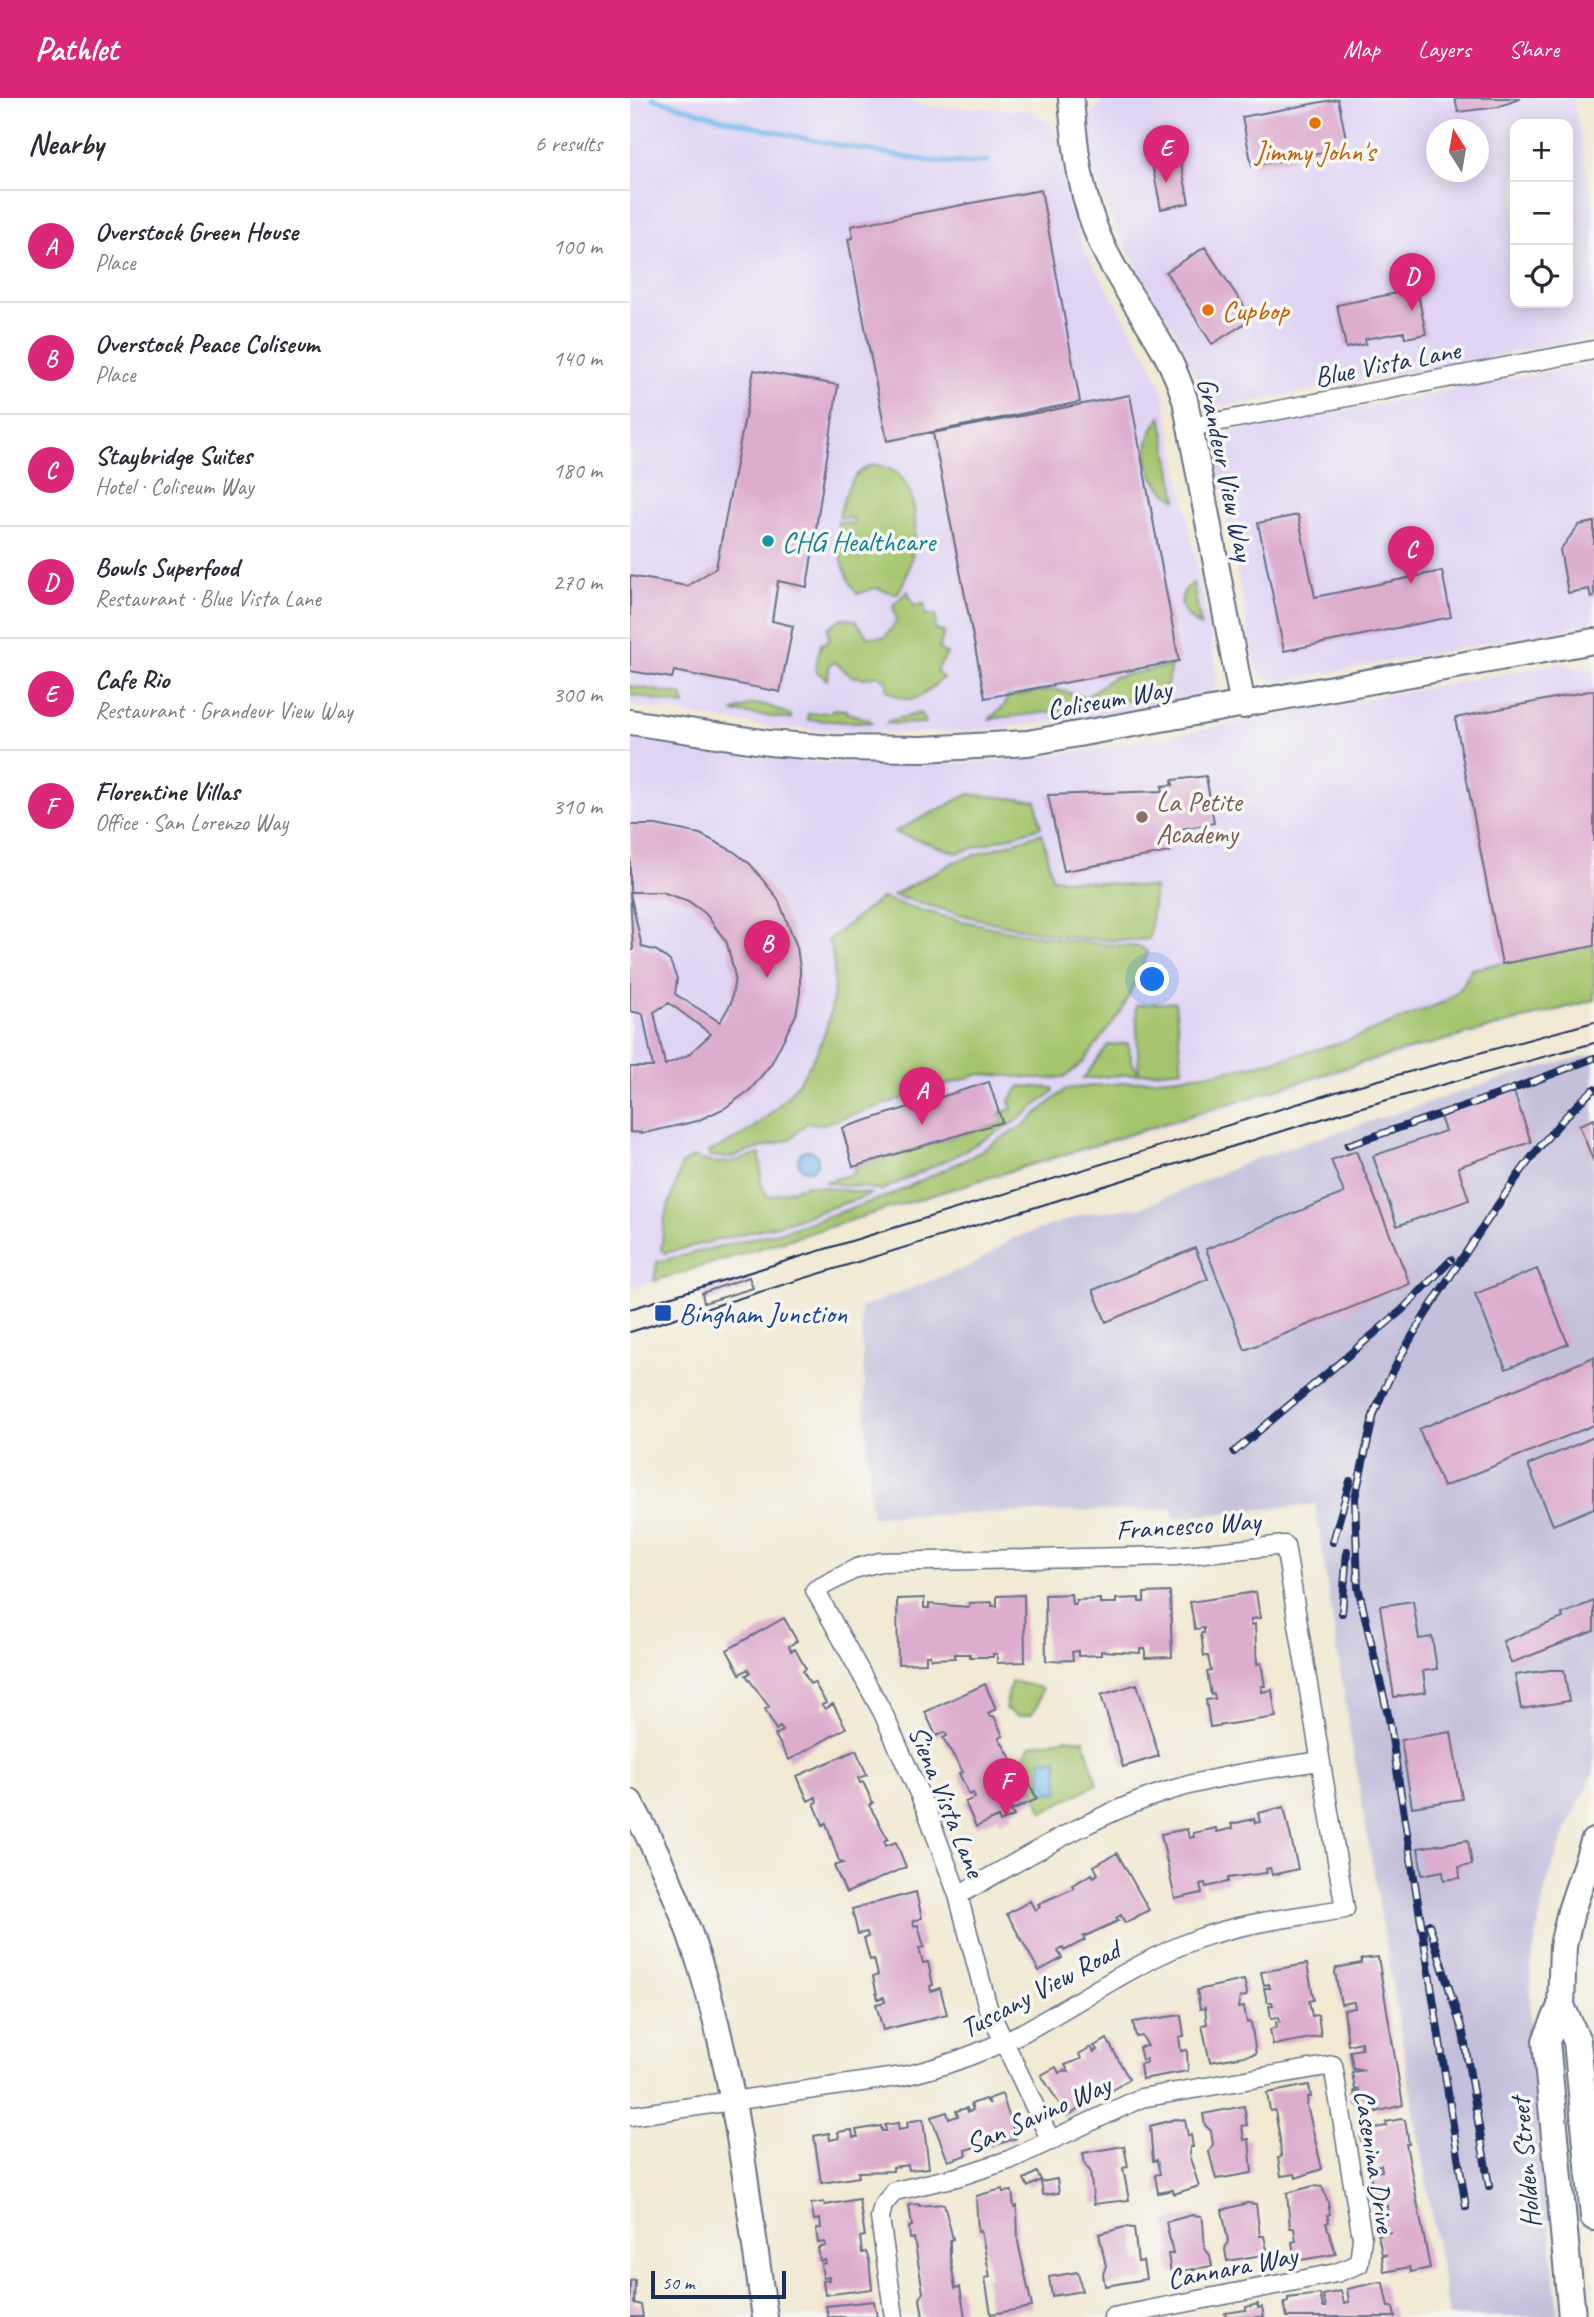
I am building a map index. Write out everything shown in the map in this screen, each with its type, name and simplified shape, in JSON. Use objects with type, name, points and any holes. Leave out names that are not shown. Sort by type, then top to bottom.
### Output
[{"type":"main road","name":"Holden Street","points":[[1572,2317],[1546,2041],[1561,2006],[1563,1946],[1580,1878],[1594,1842]]},
{"type":"main road","name":"Holden Street","points":[[1561,2006],[1577,2041],[1594,2217]]},
{"type":"street","name":"Grandeur View Way","points":[[1071,98],[1078,170],[1096,231],[1175,371],[1191,427],[1243,706]]},
{"type":"street","name":"Blue Vista Lane","points":[[1191,427],[1594,350]]},
{"type":"street","name":"Coliseum Way","points":[[630,722],[799,746],[923,750],[1028,743],[1594,641]]},
{"type":"street","name":"Francesco Way","points":[[816,1590],[857,1567],[880,1562],[1175,1556],[1285,1545],[1345,1909]]},
{"type":"street","name":"Siena Vista Lane","points":[[816,1590],[905,1761],[958,1895],[983,1994],[1003,2043],[1051,2141]]},
{"type":"street","points":[[958,1895],[1080,1828],[1152,1796],[1234,1774],[1320,1761]]},
{"type":"street","points":[[630,1802],[664,1869],[697,1949],[718,2020],[734,2101],[765,2317]]},
{"type":"street","name":"Tuscany View Road","points":[[630,2116],[922,2072],[1003,2043],[1151,1960],[1199,1938],[1253,1924],[1345,1909]]},
{"type":"street","name":"San Savino Way","points":[[894,2317],[880,2224],[880,2211],[890,2194],[908,2186],[983,2169],[1051,2141],[1110,2110],[1153,2095],[1333,2065]]},
{"type":"street","name":"Casenina Drive","points":[[1333,2065],[1362,2238],[1359,2264]]},
{"type":"street","name":"Cannara Way","points":[[1113,2317],[1336,2273],[1359,2264]]},
{"type":"shaded area","points":[[630,98],[893,98],[933,106],[1030,110],[1052,125],[1060,142],[1065,189],[1082,246],[1151,362],[1164,395],[1217,669],[1217,684],[1211,692],[1196,698],[1073,720],[969,731],[908,733],[777,728],[630,705]]},
{"type":"shaded area","points":[[1107,98],[1573,98],[1594,210],[1594,337],[1230,406],[1212,403],[1204,395],[1175,329],[1143,279],[1110,215],[1090,156],[1089,124],[1096,108]]},
{"type":"shaded area","points":[[1594,363],[1594,623],[1281,682],[1261,676],[1254,661],[1216,459],[1216,447],[1223,437],[1232,432]]},
{"type":"shaded area","points":[[1560,663],[1577,669],[1594,666],[1594,1002],[1397,1056],[630,1289],[630,738],[704,752],[800,762],[927,765],[1017,760],[1111,747]]},
{"type":"shaded area","points":[[1594,1054],[1594,1771],[1564,1835],[1545,1889],[1531,1966],[1530,2012],[1558,2317],[1449,2317],[1349,1728],[1315,1504],[1175,1518],[1172,1509],[871,1516],[860,1308],[972,1265],[1014,1238],[1085,1214],[1143,1207],[1254,1159],[1519,1073]]},
{"type":"green space","points":[[1161,416],[1177,500],[1158,483],[1148,462],[1149,440]]},
{"type":"green space","points":[[873,465],[891,470],[904,481],[912,498],[915,539],[905,579],[897,594],[876,588],[857,594],[844,569],[840,551],[838,522],[854,524],[854,519],[839,517],[849,485],[865,468]]},
{"type":"green space","points":[[1193,583],[1201,626],[1188,617],[1182,606],[1183,594]]},
{"type":"green space","points":[[908,591],[914,606],[924,603],[926,615],[936,615],[935,630],[944,632],[939,649],[947,654],[936,671],[943,678],[929,690],[916,698],[904,698],[887,690],[887,681],[877,675],[867,678],[851,676],[835,662],[830,664],[827,680],[815,670],[821,644],[829,641],[828,628],[842,618],[855,620],[868,637],[885,637],[897,621],[893,605]]},
{"type":"green space","points":[[1171,666],[1165,693],[1083,708],[990,719],[1005,705],[1007,697],[1053,689],[1086,697],[1113,677]]},
{"type":"green space","points":[[630,686],[682,695],[685,705],[630,695]]},
{"type":"green space","points":[[752,704],[766,705],[791,715],[791,719],[732,712]]},
{"type":"green space","points":[[833,709],[847,710],[848,713],[872,723],[808,720],[808,714],[831,712]]},
{"type":"green space","points":[[921,713],[926,723],[886,724],[889,721]]},
{"type":"green space","points":[[969,794],[1036,801],[1041,827],[957,853],[894,832]]},
{"type":"green space","points":[[1042,833],[1052,878],[1155,888],[1149,939],[1087,939],[1054,934],[986,921],[893,895],[954,862]]},
{"type":"green space","points":[[881,898],[945,917],[1010,931],[1074,941],[1141,947],[1148,953],[1122,1010],[1084,1061],[1067,1076],[1050,1079],[980,1074],[823,1124],[807,1123],[790,1139],[728,1158],[709,1156],[708,1152],[733,1141],[777,1107],[812,1062],[831,1010],[834,965],[828,940]]},
{"type":"green space","points":[[1594,946],[1594,1000],[1367,1061],[654,1281],[657,1262],[790,1229],[891,1195],[969,1158],[1024,1125],[1066,1089],[1215,1073],[1275,1061],[1347,1041],[1446,1001],[1462,987],[1471,969]]},
{"type":"green space","points":[[1175,1002],[1182,1069],[1083,1079],[1108,1045],[1128,1043],[1132,1062],[1139,1073],[1136,1005]]},
{"type":"green space","points":[[1020,1086],[1053,1088],[1054,1091],[1018,1120],[953,1157],[882,1190],[825,1182],[855,1173],[853,1167],[1002,1122],[999,1113],[1012,1109],[1009,1102]]},
{"type":"green space","points":[[760,1154],[761,1184],[768,1197],[808,1185],[872,1194],[781,1224],[665,1253],[661,1250],[665,1217],[682,1164],[693,1157],[719,1163]]},
{"type":"green space","points":[[1011,1681],[1042,1688],[1038,1705],[1031,1714],[1019,1716],[1005,1709]]},
{"type":"green space","points":[[1067,1738],[1084,1740],[1097,1784],[1043,1812],[1020,1763],[1031,1745]]},
{"type":"water","points":[[804,1150],[812,1150],[818,1160],[812,1170],[804,1170],[798,1164],[798,1156]]},
{"type":"water","points":[[1057,1759],[1059,1792],[1042,1793],[1041,1760]]},
{"type":"building","points":[[1455,98],[1519,99],[1498,107],[1458,112]]},
{"type":"building","points":[[1338,99],[1348,148],[1252,166],[1242,117]]},
{"type":"building","points":[[1180,158],[1189,203],[1161,209],[1152,164]]},
{"type":"building","points":[[1041,190],[1080,402],[887,441],[848,239],[853,238],[851,226]]},
{"type":"building","points":[[1205,247],[1252,319],[1212,344],[1166,272]]},
{"type":"building","points":[[1417,289],[1426,334],[1405,338],[1404,332],[1365,339],[1366,344],[1346,348],[1337,305]]},
{"type":"building","name":"CHG Healthcare","points":[[754,370],[838,385],[807,587],[778,581],[772,621],[793,626],[780,692],[674,671],[672,678],[630,671],[630,576],[687,586],[716,568]]},
{"type":"building","points":[[1130,395],[1179,661],[985,698],[933,433]]},
{"type":"building","points":[[1298,515],[1315,597],[1442,571],[1451,617],[1284,651],[1258,523]]},
{"type":"building","points":[[1594,522],[1594,597],[1591,598],[1589,589],[1568,593],[1560,550],[1579,525]]},
{"type":"building","points":[[1594,690],[1594,946],[1502,964],[1455,718]]},
{"type":"building","points":[[1206,776],[1214,823],[1181,829],[1181,837],[1169,838],[1170,852],[1064,871],[1048,795],[1163,791],[1162,786],[1173,785],[1172,780]]},
{"type":"building","points":[[630,825],[656,825],[700,834],[733,851],[750,864],[778,899],[797,947],[800,969],[796,1015],[771,1064],[750,1090],[725,1108],[697,1121],[645,1133],[630,1132],[630,1067],[653,1067],[643,1014],[630,1011],[630,951],[633,949],[630,893],[642,947],[657,951],[670,961],[677,979],[675,994],[720,1022],[731,1003],[735,977],[727,943],[705,913],[688,901],[662,892],[630,892]],"holes":[[[669,1003],[711,1034],[688,1055],[665,1065],[654,1012]]]},
{"type":"building","points":[[989,1082],[1002,1122],[853,1167],[842,1128]]},
{"type":"building","points":[[1514,1092],[1531,1142],[1458,1167],[1469,1200],[1397,1226],[1373,1156],[1445,1131],[1440,1117]]},
{"type":"building","points":[[1594,1119],[1594,1162],[1579,1125]]},
{"type":"building","points":[[1356,1151],[1410,1284],[1245,1350],[1206,1249],[1344,1193],[1331,1160]]},
{"type":"building","points":[[1195,1248],[1208,1279],[1106,1322],[1093,1290]]},
{"type":"building","points":[[1537,1269],[1568,1344],[1506,1369],[1475,1294]]},
{"type":"building","points":[[749,1277],[753,1288],[704,1303],[702,1293]]},
{"type":"building","points":[[1594,1357],[1594,1425],[1443,1487],[1419,1429]]},
{"type":"building","points":[[1594,1437],[1594,1508],[1553,1525],[1528,1465]]},
{"type":"building","points":[[1170,1592],[1172,1657],[1145,1658],[1145,1649],[1140,1649],[1140,1653],[1101,1651],[1101,1655],[1078,1656],[1078,1651],[1072,1652],[1073,1660],[1046,1661],[1045,1595],[1071,1594],[1072,1604],[1076,1604],[1076,1600],[1100,1599],[1100,1603],[1139,1598],[1139,1602],[1144,1602],[1144,1593]]},
{"type":"building","points":[[1256,1592],[1260,1618],[1251,1619],[1251,1625],[1255,1624],[1257,1664],[1261,1663],[1265,1686],[1261,1686],[1262,1692],[1272,1690],[1276,1717],[1210,1727],[1206,1700],[1215,1699],[1214,1694],[1211,1695],[1207,1672],[1211,1671],[1208,1656],[1204,1656],[1201,1633],[1204,1633],[1204,1628],[1195,1629],[1190,1602]]},
{"type":"building","points":[[1024,1595],[1025,1662],[997,1663],[997,1654],[993,1654],[993,1657],[970,1657],[970,1654],[955,1654],[955,1658],[931,1659],[930,1655],[926,1655],[926,1663],[898,1664],[897,1599],[924,1598],[924,1608],[929,1608],[929,1604],[969,1607],[969,1603],[992,1602],[992,1606],[997,1606],[997,1596]]},
{"type":"building","points":[[1413,1601],[1419,1639],[1432,1637],[1437,1669],[1423,1671],[1426,1692],[1394,1697],[1380,1606]]},
{"type":"building","points":[[1594,1601],[1594,1631],[1511,1663],[1503,1641],[1563,1618],[1562,1614]]},
{"type":"building","points":[[784,1618],[797,1641],[789,1646],[791,1651],[795,1649],[806,1669],[803,1671],[810,1684],[814,1682],[826,1703],[822,1705],[825,1709],[833,1704],[846,1728],[789,1760],[775,1735],[783,1731],[780,1727],[776,1730],[765,1709],[769,1707],[746,1675],[750,1673],[748,1669],[740,1674],[727,1650]]},
{"type":"building","points":[[1564,1670],[1569,1701],[1521,1709],[1515,1675]]},
{"type":"building","points":[[985,1684],[996,1709],[988,1713],[990,1717],[994,1716],[1003,1736],[999,1738],[1019,1772],[1016,1774],[1017,1778],[1025,1775],[1037,1799],[1011,1811],[1014,1816],[1000,1822],[998,1817],[976,1827],[965,1802],[975,1798],[973,1793],[969,1795],[959,1773],[963,1772],[943,1738],[947,1736],[945,1732],[936,1736],[925,1712]]},
{"type":"building","points":[[1137,1684],[1159,1756],[1123,1767],[1101,1695]]},
{"type":"building","points":[[1451,1732],[1462,1799],[1412,1807],[1401,1740]]},
{"type":"building","points":[[856,1750],[867,1775],[858,1778],[860,1783],[863,1782],[873,1803],[869,1805],[888,1839],[884,1841],[886,1846],[896,1842],[906,1867],[846,1893],[834,1866],[843,1863],[839,1861],[826,1823],[823,1825],[814,1803],[817,1802],[816,1797],[808,1801],[797,1776]]},
{"type":"building","points":[[1284,1807],[1298,1869],[1272,1875],[1270,1868],[1266,1869],[1267,1873],[1228,1878],[1228,1882],[1206,1887],[1205,1883],[1200,1884],[1202,1893],[1175,1899],[1161,1834],[1187,1829],[1189,1838],[1194,1837],[1193,1833],[1216,1828],[1217,1832],[1233,1828],[1231,1824],[1254,1819],[1255,1823],[1260,1822],[1258,1813]]},
{"type":"building","points":[[1468,1840],[1472,1865],[1459,1867],[1460,1878],[1444,1880],[1443,1871],[1422,1875],[1418,1848]]},
{"type":"building","points":[[1117,1853],[1149,1910],[1125,1923],[1121,1915],[1116,1918],[1118,1921],[1083,1937],[1085,1940],[1064,1951],[1063,1948],[1058,1951],[1062,1958],[1039,1971],[1007,1914],[1030,1901],[1035,1910],[1040,1907],[1038,1904],[1074,1888],[1072,1885],[1092,1874],[1094,1877],[1098,1874],[1094,1866]]},
{"type":"building","points":[[916,1892],[922,1918],[913,1921],[914,1926],[918,1925],[924,1947],[919,1948],[923,1963],[928,1962],[933,1985],[930,1986],[931,1991],[940,1988],[947,2014],[883,2030],[876,2004],[885,2002],[884,1997],[878,1999],[873,1977],[878,1975],[874,1959],[870,1960],[864,1938],[868,1937],[867,1932],[858,1934],[852,1909]]},
{"type":"building","points":[[1378,1957],[1403,2105],[1376,2112],[1375,2106],[1360,2108],[1356,2104],[1354,2092],[1359,2092],[1359,2089],[1355,2090],[1352,2072],[1365,2070],[1353,2069],[1350,2051],[1362,2049],[1361,2042],[1348,2045],[1344,2010],[1355,2008],[1354,2002],[1341,2004],[1335,1972],[1336,1968],[1361,1963],[1361,1959]]},
{"type":"building","points":[[1307,1964],[1314,2000],[1309,2001],[1312,2016],[1318,2015],[1321,2036],[1273,2045],[1270,2029],[1277,2027],[1276,2022],[1280,2021],[1279,2017],[1271,2018],[1269,2006],[1273,2005],[1272,2002],[1267,2002],[1264,1988],[1270,1988],[1269,1984],[1264,1985],[1261,1972]]},
{"type":"building","points":[[1244,1980],[1247,1992],[1246,1996],[1240,1997],[1238,2008],[1244,2007],[1247,2023],[1251,2022],[1256,2054],[1210,2062],[1202,2025],[1207,2024],[1205,2008],[1200,2009],[1197,1990]]},
{"type":"building","points":[[1181,2015],[1184,2036],[1179,2037],[1181,2051],[1187,2050],[1188,2071],[1142,2079],[1140,2064],[1146,2063],[1146,2059],[1142,2060],[1139,2047],[1148,2046],[1142,2036],[1136,2037],[1133,2022]]},
{"type":"building","points":[[1107,2039],[1129,2079],[1111,2091],[1097,2097],[1095,2093],[1081,2101],[1084,2106],[1067,2116],[1041,2075],[1056,2067],[1059,2073],[1064,2070],[1069,2072],[1065,2065],[1081,2059],[1079,2054],[1091,2047],[1094,2052],[1097,2050],[1094,2046]]},
{"type":"building","points":[[1309,2085],[1311,2097],[1308,2097],[1307,2105],[1322,2169],[1296,2178],[1295,2174],[1281,2176],[1278,2158],[1281,2157],[1280,2140],[1275,2110],[1270,2111],[1267,2093]]},
{"type":"building","points":[[1002,2094],[1016,2138],[981,2150],[980,2146],[965,2150],[967,2155],[948,2161],[931,2117],[947,2112],[949,2119],[958,2116],[956,2111],[967,2108],[968,2112],[973,2110],[971,2104],[985,2099],[990,2104],[988,2099]]},
{"type":"building","points":[[1244,2106],[1247,2125],[1242,2126],[1244,2140],[1249,2139],[1252,2173],[1216,2179],[1209,2152],[1213,2144],[1211,2131],[1205,2125],[1203,2114]]},
{"type":"building","points":[[923,2119],[929,2168],[909,2170],[908,2165],[893,2167],[893,2171],[858,2172],[859,2177],[821,2183],[814,2136],[829,2133],[830,2140],[839,2138],[838,2132],[852,2130],[853,2137],[858,2137],[856,2130],[881,2126],[882,2131],[886,2131],[885,2125],[898,2123],[899,2130],[908,2128],[907,2122]]},
{"type":"building","points":[[1176,2119],[1185,2120],[1188,2136],[1191,2135],[1193,2147],[1190,2147],[1189,2155],[1199,2186],[1174,2194],[1173,2190],[1158,2193],[1155,2175],[1160,2174],[1157,2160],[1153,2161],[1150,2126]]},
{"type":"building","points":[[1405,2120],[1409,2144],[1406,2144],[1430,2268],[1411,2272],[1410,2267],[1384,2272],[1382,2256],[1387,2255],[1382,2254],[1378,2235],[1392,2232],[1380,2233],[1377,2214],[1388,2212],[1387,2206],[1375,2208],[1370,2173],[1382,2171],[1381,2165],[1368,2167],[1360,2136],[1364,2135],[1363,2130],[1387,2126],[1386,2122]]},
{"type":"building","points":[[1124,2146],[1128,2167],[1123,2168],[1129,2200],[1094,2204],[1090,2171],[1085,2165],[1083,2153]]},
{"type":"building","points":[[1037,2172],[1041,2180],[1028,2187],[1024,2179]]},
{"type":"building","points":[[1057,2179],[1059,2193],[1043,2195],[1041,2182]]},
{"type":"building","points":[[1313,2186],[1322,2187],[1328,2202],[1330,2214],[1327,2215],[1329,2222],[1326,2223],[1336,2254],[1295,2261],[1292,2242],[1296,2241],[1294,2228],[1290,2228],[1287,2193]]},
{"type":"building","points":[[1002,2189],[1003,2192],[1012,2191],[1014,2207],[1017,2206],[1018,2242],[1032,2307],[991,2314],[985,2278],[990,2277],[981,2231],[978,2232],[976,2196]]},
{"type":"building","points":[[859,2199],[865,2236],[860,2237],[862,2253],[866,2252],[869,2260],[872,2289],[825,2295],[823,2281],[829,2280],[829,2277],[823,2278],[821,2264],[826,2263],[825,2260],[820,2261],[818,2248],[826,2246],[825,2242],[818,2243],[816,2229],[821,2228],[820,2219],[814,2220],[811,2204],[824,2202],[825,2205]]},
{"type":"building","points":[[1247,2203],[1256,2204],[1260,2236],[1264,2236],[1268,2254],[1227,2261],[1225,2249],[1228,2241],[1222,2210]]},
{"type":"building","points":[[944,2204],[953,2239],[950,2240],[950,2257],[955,2288],[960,2287],[965,2317],[923,2317],[920,2299],[923,2292],[914,2238],[910,2239],[909,2227],[912,2226],[909,2205]]},
{"type":"building","points":[[1192,2215],[1201,2216],[1203,2221],[1205,2249],[1210,2255],[1212,2266],[1171,2273],[1168,2254],[1173,2254],[1166,2222]]},
{"type":"building","points":[[1125,2227],[1134,2228],[1138,2262],[1143,2261],[1146,2279],[1105,2286],[1103,2274],[1106,2266],[1099,2234]]},
{"type":"building","points":[[1078,2272],[1082,2291],[1052,2296],[1049,2277]]},
{"type":"building","points":[[635,2280],[634,2303],[641,2305],[643,2317],[630,2317],[630,2281]]},
{"type":"building","points":[[1383,2283],[1388,2307],[1393,2307],[1395,2317],[1287,2317],[1284,2303],[1288,2302],[1288,2298],[1320,2294],[1323,2307],[1326,2307],[1323,2295],[1341,2291],[1344,2303],[1349,2302],[1347,2289]]},
{"type":"building","points":[[874,2301],[877,2317],[828,2317],[826,2306]]},
{"type":"building","points":[[1258,2304],[1258,2308],[1262,2307],[1264,2317],[1226,2317],[1225,2313],[1246,2310],[1246,2307]]},
{"type":"waterway","points":[[653,98],[736,122],[849,147],[932,161],[988,161]]},
{"type":"tram line","points":[[630,1309],[1349,1088],[1594,1022]]},
{"type":"tram line","points":[[630,1332],[1351,1110],[1594,1043]]},
{"type":"railway","points":[[1348,1145],[1500,1094],[1594,1058]]},
{"type":"railway","points":[[1372,1419],[1405,1348],[1488,1219],[1544,1141],[1594,1089]]},
{"type":"railway","points":[[1234,1452],[1402,1310],[1451,1260]]},
{"type":"railway","points":[[1375,1409],[1355,1498],[1358,1587],[1389,1719],[1466,2207]]},
{"type":"railway","points":[[1333,1542],[1350,1481]]},
{"type":"railway","points":[[1342,1613],[1347,1551]]},
{"type":"railway","points":[[1429,1924],[1463,2033],[1489,2186]]},
{"type":"place","name":"Jimmy John's","points":[[1315,123]]},
{"type":"place","name":"Cafe Rio","points":[[1166,183]]},
{"type":"place","name":"Cupbop","points":[[1208,310]]},
{"type":"place","name":"Bowls Superfood","points":[[1412,311]]},
{"type":"place","name":"CHG Healthcare","points":[[768,541]]},
{"type":"place","name":"Staybridge Suites","points":[[1411,584]]},
{"type":"place","name":"La Petite Academy","points":[[1142,817]]},
{"type":"place","name":"Overstock Peace Coliseum","points":[[767,978]]},
{"type":"place","name":"Overstock Green House","points":[[922,1125]]},
{"type":"place","name":"Bingham Junction","points":[[663,1313]]},
{"type":"place","name":"Florentine Villas","points":[[1006,1816]]}]
